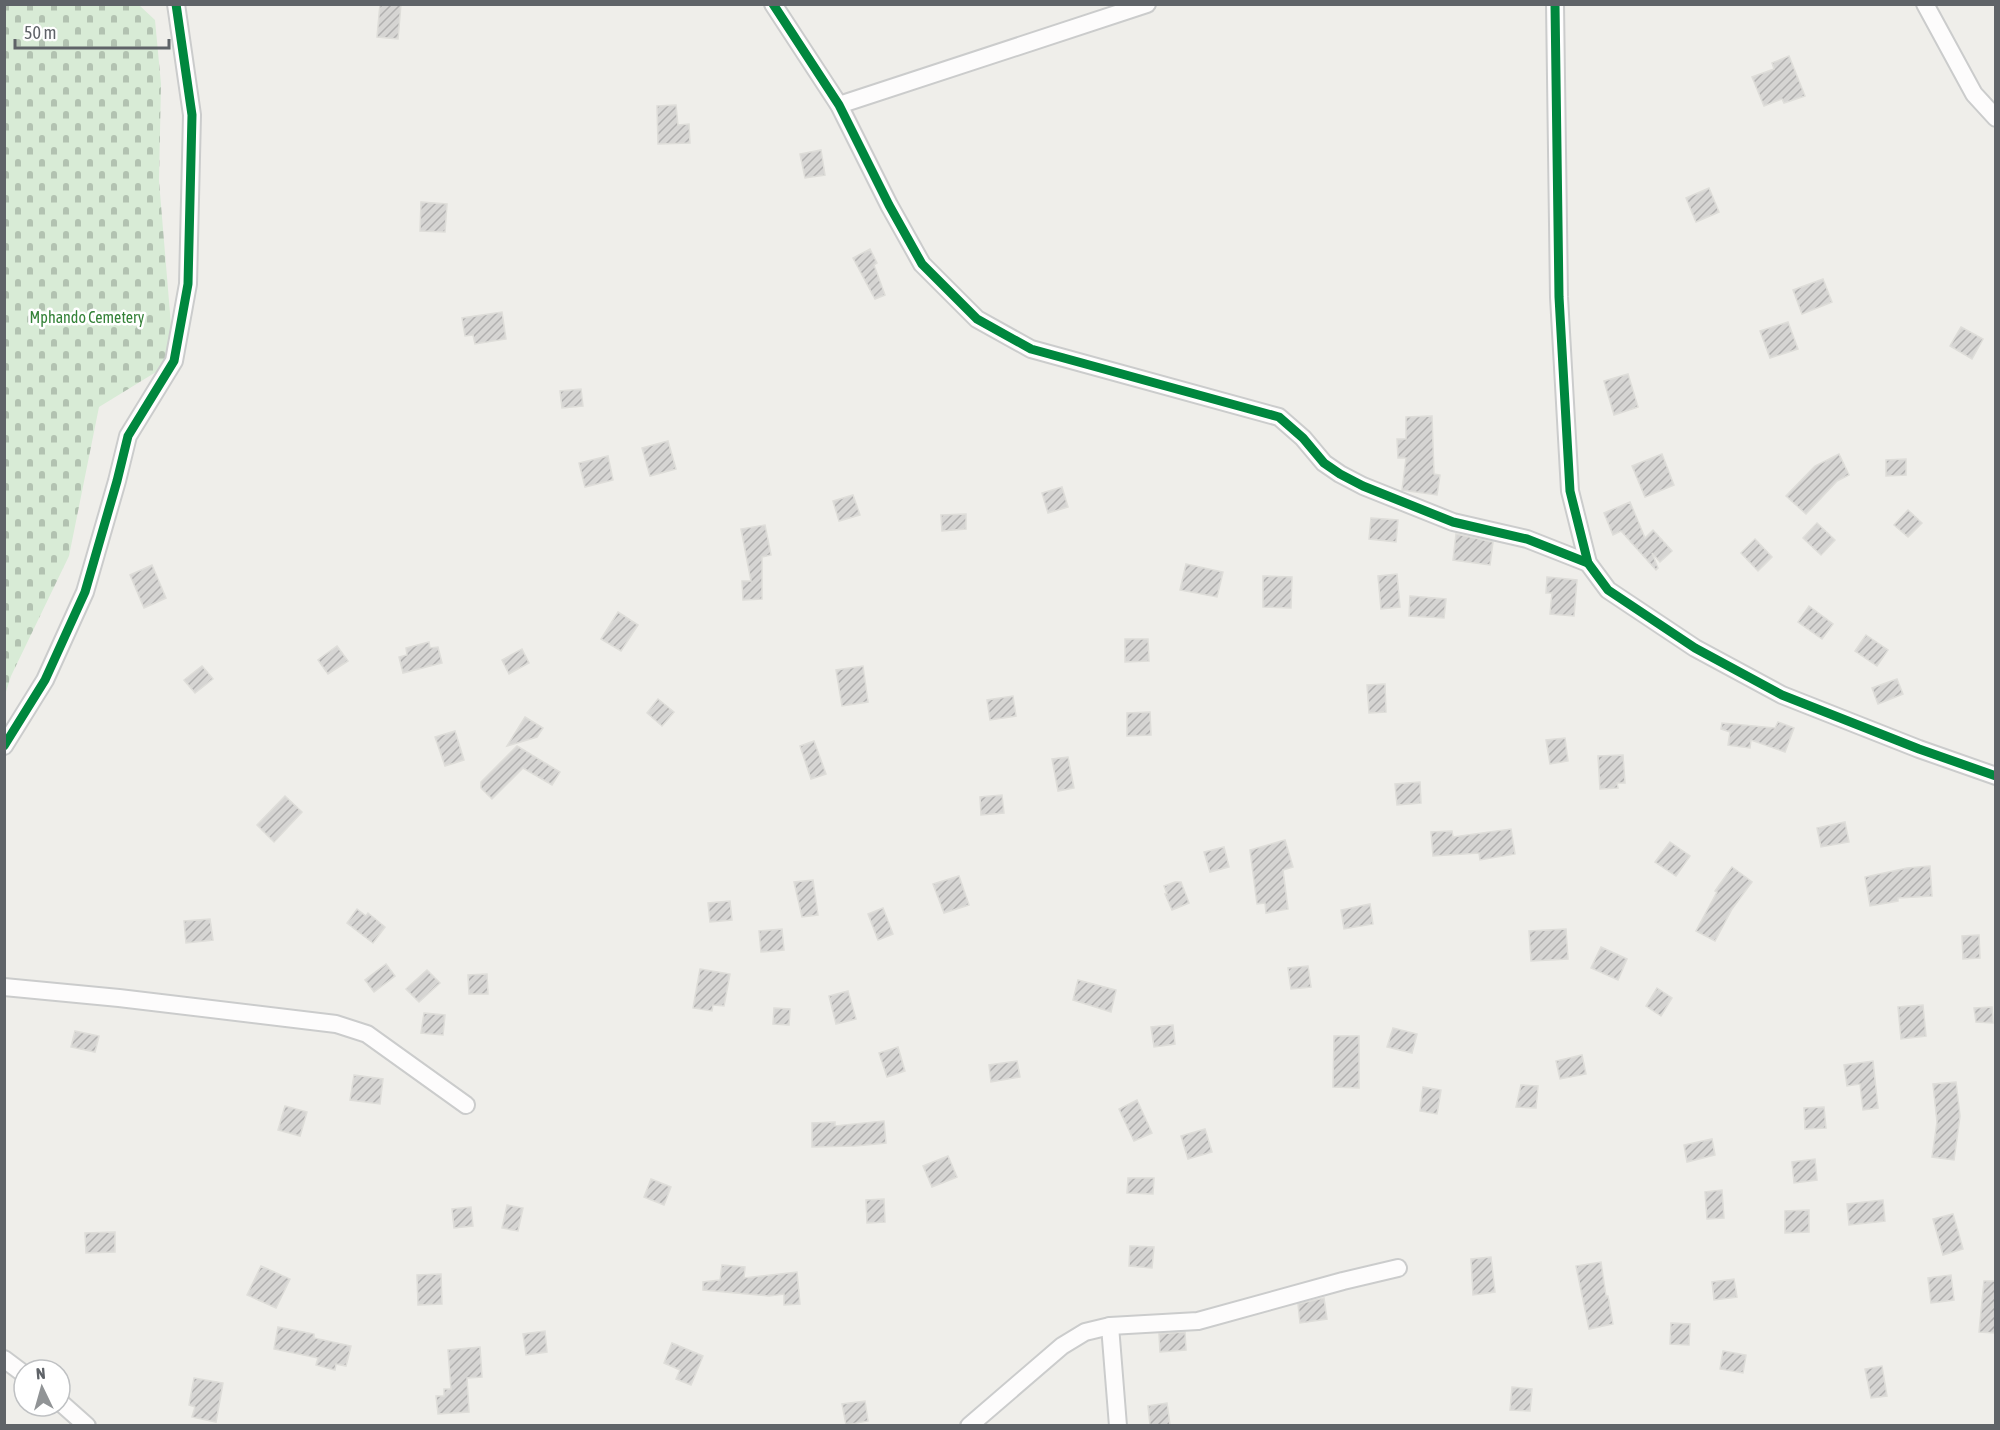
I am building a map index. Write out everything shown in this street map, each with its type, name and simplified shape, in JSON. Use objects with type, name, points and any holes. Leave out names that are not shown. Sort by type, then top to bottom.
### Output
[{"type":"street","points":[[4,746],[45,680],[85,592],[128,436],[174,362],[188,284],[192,115],[176,4]]},
{"type":"street","points":[[773,4],[839,105],[889,205],[922,264],[977,319],[1031,348],[1279,417],[1303,438],[1324,463],[1364,486],[1453,522],[1527,539],[1588,563]]},
{"type":"street","points":[[839,105],[1147,4]]},
{"type":"street","points":[[1555,4],[1559,297],[1570,491],[1588,563],[1608,590],[1695,648],[1782,695],[1995,776]]},
{"type":"street","points":[[1925,4],[1974,94],[1995,118]]},
{"type":"street","points":[[4,987],[119,998],[336,1024],[367,1034],[466,1105]]},
{"type":"street","points":[[969,1425],[1062,1346],[1085,1332],[1110,1326],[1198,1321],[1398,1268]]},
{"type":"street","points":[[1110,1326],[1118,1425]]},
{"type":"street","points":[[72,1412],[87,1425]]},
{"type":"green space","name":"Mphando Cemetery","points":[[5,5],[139,5],[155,20],[161,84],[159,181],[174,361],[99,407],[69,556],[11,676],[5,695]]},
{"type":"building","points":[[380,4],[401,4],[398,39],[377,37]]},
{"type":"building","points":[[1789,56],[1805,96],[1784,103],[1782,99],[1764,106],[1752,77],[1774,69],[1772,63]]},
{"type":"building","points":[[676,105],[678,125],[689,124],[690,143],[658,144],[657,106]]},
{"type":"building","points":[[821,150],[825,175],[805,178],[800,154]]},
{"type":"building","points":[[1709,188],[1719,212],[1696,222],[1686,198]]},
{"type":"building","points":[[421,202],[447,204],[445,232],[420,231]]},
{"type":"building","points":[[870,249],[877,263],[874,265],[885,295],[875,299],[853,258]]},
{"type":"building","points":[[1823,279],[1832,302],[1802,314],[1793,290]]},
{"type":"building","points":[[502,312],[506,339],[475,344],[473,335],[465,336],[462,318]]},
{"type":"building","points":[[1788,322],[1798,349],[1770,358],[1760,331]]},
{"type":"building","points":[[1961,327],[1983,339],[1972,359],[1950,346]]},
{"type":"building","points":[[1628,374],[1638,407],[1614,415],[1604,381]]},
{"type":"building","points":[[581,389],[583,406],[562,408],[560,391]]},
{"type":"building","points":[[1432,416],[1434,474],[1440,475],[1437,495],[1402,490],[1406,458],[1398,458],[1397,439],[1406,439],[1406,417]]},
{"type":"building","points":[[668,441],[676,469],[650,476],[642,448]]},
{"type":"building","points":[[1662,454],[1674,485],[1645,497],[1632,466]]},
{"type":"building","points":[[1839,454],[1849,475],[1837,481],[1806,514],[1786,496],[1815,466]]},
{"type":"building","points":[[608,456],[613,480],[585,487],[579,463]]},
{"type":"building","points":[[1906,459],[1906,475],[1886,476],[1886,460]]},
{"type":"building","points":[[1062,487],[1068,507],[1048,513],[1042,493]]},
{"type":"building","points":[[853,495],[860,515],[839,521],[833,501]]},
{"type":"building","points":[[1630,502],[1645,538],[1653,530],[1672,551],[1660,562],[1652,553],[1658,568],[1656,570],[1621,531],[1613,535],[1604,513]]},
{"type":"building","points":[[1908,510],[1922,523],[1908,537],[1894,525]]},
{"type":"building","points":[[966,514],[966,529],[942,531],[941,515]]},
{"type":"building","points":[[1371,518],[1398,520],[1396,542],[1369,539]]},
{"type":"building","points":[[1817,523],[1835,540],[1821,555],[1803,538]]},
{"type":"building","points":[[765,525],[771,555],[762,557],[762,599],[743,600],[742,581],[751,581],[741,529]]},
{"type":"building","points":[[1456,534],[1493,542],[1490,565],[1453,560]]},
{"type":"building","points":[[1755,539],[1772,557],[1758,571],[1741,553]]},
{"type":"building","points":[[1186,564],[1223,572],[1217,597],[1180,590]]},
{"type":"building","points":[[152,565],[166,598],[144,608],[130,575]]},
{"type":"building","points":[[1397,574],[1400,607],[1381,609],[1378,576]]},
{"type":"building","points":[[1263,576],[1292,577],[1291,608],[1263,607]]},
{"type":"building","points":[[1547,577],[1577,580],[1574,616],[1550,614],[1552,593],[1546,593]]},
{"type":"building","points":[[1410,596],[1446,599],[1444,618],[1409,616]]},
{"type":"building","points":[[1809,606],[1833,624],[1822,639],[1798,622]]},
{"type":"building","points":[[618,612],[638,625],[621,651],[601,639]]},
{"type":"building","points":[[1866,635],[1888,650],[1877,666],[1855,651]]},
{"type":"building","points":[[1125,639],[1148,639],[1149,661],[1125,662]]},
{"type":"building","points":[[429,642],[430,648],[438,647],[442,663],[403,673],[399,657],[407,655],[406,648]]},
{"type":"building","points":[[337,646],[348,661],[328,674],[318,660]]},
{"type":"building","points":[[522,649],[529,663],[509,674],[502,660]]},
{"type":"building","points":[[202,666],[213,679],[195,693],[184,680]]},
{"type":"building","points":[[863,666],[868,702],[842,706],[836,670]]},
{"type":"building","points":[[1897,679],[1903,694],[1878,704],[1872,688]]},
{"type":"building","points":[[1385,684],[1386,712],[1369,713],[1367,685]]},
{"type":"building","points":[[1013,696],[1016,716],[990,720],[987,700]]},
{"type":"building","points":[[658,699],[674,712],[662,726],[647,713]]},
{"type":"building","points":[[1150,712],[1151,735],[1127,736],[1127,713]]},
{"type":"building","points":[[525,717],[543,728],[537,737],[507,746]]},
{"type":"building","points":[[1778,722],[1794,728],[1785,752],[1751,740],[1750,748],[1728,745],[1730,732],[1721,729],[1722,723],[1775,728]]},
{"type":"building","points":[[455,731],[464,760],[445,766],[435,737]]},
{"type":"building","points":[[1565,738],[1568,761],[1550,764],[1546,740]]},
{"type":"building","points":[[814,741],[826,774],[811,779],[800,746]]},
{"type":"building","points":[[517,746],[560,772],[552,785],[523,768],[492,799],[481,788],[481,782]]},
{"type":"building","points":[[1623,755],[1625,783],[1617,783],[1618,788],[1600,789],[1598,756]]},
{"type":"building","points":[[1068,757],[1074,788],[1058,791],[1052,759]]},
{"type":"building","points":[[1420,782],[1421,803],[1397,805],[1395,784]]},
{"type":"building","points":[[1002,795],[1004,813],[981,815],[980,797]]},
{"type":"building","points":[[285,796],[302,812],[274,842],[257,825]]},
{"type":"building","points":[[1845,822],[1849,842],[1821,847],[1817,828]]},
{"type":"building","points":[[1511,829],[1515,854],[1480,860],[1479,853],[1433,856],[1431,832],[1452,831],[1453,837]]},
{"type":"building","points":[[1285,840],[1293,867],[1283,870],[1288,909],[1266,913],[1265,903],[1257,904],[1250,850]]},
{"type":"building","points":[[1670,842],[1690,856],[1676,876],[1655,862]]},
{"type":"building","points":[[1224,847],[1229,867],[1210,872],[1204,852]]},
{"type":"building","points":[[1930,866],[1932,896],[1898,898],[1898,901],[1870,906],[1865,877],[1907,868]]},
{"type":"building","points":[[1732,867],[1752,882],[1732,909],[1715,941],[1696,931],[1717,892],[1715,891]]},
{"type":"building","points":[[959,876],[969,905],[944,913],[933,884]]},
{"type":"building","points":[[813,880],[818,915],[802,917],[794,882]]},
{"type":"building","points":[[1181,882],[1189,903],[1172,910],[1164,886]]},
{"type":"building","points":[[730,901],[732,920],[710,922],[708,903]]},
{"type":"building","points":[[1370,904],[1373,924],[1344,929],[1341,910]]},
{"type":"building","points":[[883,908],[893,934],[878,940],[868,914]]},
{"type":"building","points":[[357,909],[366,916],[368,913],[385,927],[373,943],[347,923]]},
{"type":"building","points":[[210,919],[213,940],[186,943],[184,921]]},
{"type":"building","points":[[782,929],[784,950],[761,952],[759,931]]},
{"type":"building","points":[[1566,929],[1568,959],[1531,961],[1529,931]]},
{"type":"building","points":[[1979,935],[1980,958],[1963,959],[1962,936]]},
{"type":"building","points":[[1601,947],[1627,959],[1618,980],[1591,968]]},
{"type":"building","points":[[386,964],[395,976],[374,992],[365,980]]},
{"type":"building","points":[[1308,966],[1311,987],[1291,989],[1288,968]]},
{"type":"building","points":[[700,969],[730,974],[724,1006],[713,1005],[712,1011],[693,1008]]},
{"type":"building","points":[[427,970],[440,983],[419,1002],[406,989]]},
{"type":"building","points":[[487,974],[488,994],[469,994],[468,975]]},
{"type":"building","points":[[1078,980],[1116,990],[1111,1012],[1073,1000]]},
{"type":"building","points":[[1657,988],[1672,998],[1661,1016],[1646,1006]]},
{"type":"building","points":[[848,991],[856,1019],[836,1024],[829,996]]},
{"type":"building","points":[[1923,1005],[1926,1036],[1901,1039],[1898,1007]]},
{"type":"building","points":[[1992,1007],[1993,1023],[1976,1022],[1974,1008]]},
{"type":"building","points":[[774,1008],[790,1009],[789,1025],[773,1024]]},
{"type":"building","points":[[424,1013],[445,1015],[443,1035],[421,1033]]},
{"type":"building","points":[[1173,1025],[1175,1044],[1154,1047],[1151,1027]]},
{"type":"building","points":[[1393,1028],[1417,1034],[1412,1053],[1387,1047]]},
{"type":"building","points":[[75,1031],[99,1036],[95,1052],[71,1047]]},
{"type":"building","points":[[1334,1036],[1359,1036],[1359,1088],[1333,1087]]},
{"type":"building","points":[[898,1047],[905,1071],[887,1077],[879,1053]]},
{"type":"building","points":[[1582,1055],[1586,1074],[1560,1079],[1556,1061]]},
{"type":"building","points":[[1017,1061],[1020,1077],[991,1082],[989,1065]]},
{"type":"building","points":[[1873,1061],[1878,1108],[1863,1110],[1860,1084],[1847,1086],[1844,1065]]},
{"type":"building","points":[[354,1075],[383,1079],[380,1104],[350,1100]]},
{"type":"building","points":[[1956,1082],[1960,1116],[1954,1160],[1932,1157],[1937,1122],[1933,1084]]},
{"type":"building","points":[[1521,1085],[1538,1086],[1536,1108],[1516,1107]]},
{"type":"building","points":[[1423,1087],[1441,1090],[1437,1114],[1420,1111]]},
{"type":"building","points":[[1137,1100],[1152,1133],[1134,1141],[1119,1109]]},
{"type":"building","points":[[285,1106],[307,1112],[300,1136],[278,1130]]},
{"type":"building","points":[[1824,1107],[1826,1128],[1805,1129],[1804,1108]]},
{"type":"building","points":[[884,1121],[886,1143],[812,1147],[812,1123],[835,1122],[835,1126]]},
{"type":"building","points":[[1205,1129],[1212,1152],[1188,1159],[1181,1136]]},
{"type":"building","points":[[1712,1139],[1715,1155],[1687,1162],[1684,1145]]},
{"type":"building","points":[[948,1156],[957,1177],[932,1187],[923,1166]]},
{"type":"building","points":[[1815,1159],[1817,1180],[1794,1183],[1792,1162]]},
{"type":"building","points":[[1128,1178],[1154,1178],[1153,1194],[1127,1193]]},
{"type":"building","points":[[651,1179],[671,1187],[664,1205],[644,1197]]},
{"type":"building","points":[[1722,1190],[1724,1218],[1707,1219],[1705,1192]]},
{"type":"building","points":[[884,1199],[885,1222],[867,1223],[866,1200]]},
{"type":"building","points":[[1883,1200],[1885,1221],[1849,1225],[1847,1204]]},
{"type":"building","points":[[507,1205],[523,1208],[518,1231],[502,1228]]},
{"type":"building","points":[[471,1207],[473,1226],[454,1228],[452,1209]]},
{"type":"building","points":[[1809,1210],[1809,1232],[1785,1233],[1785,1211]]},
{"type":"building","points":[[1953,1214],[1963,1249],[1943,1255],[1933,1219]]},
{"type":"building","points":[[115,1232],[115,1252],[86,1253],[85,1233]]},
{"type":"building","points":[[1130,1246],[1154,1247],[1152,1268],[1129,1266]]},
{"type":"building","points":[[1491,1257],[1495,1292],[1473,1295],[1471,1259]]},
{"type":"building","points":[[1601,1262],[1613,1324],[1589,1329],[1576,1266]]},
{"type":"building","points":[[722,1265],[745,1267],[744,1278],[797,1272],[800,1304],[784,1305],[784,1294],[769,1296],[703,1290],[703,1282],[720,1280]]},
{"type":"building","points":[[261,1266],[290,1279],[276,1308],[247,1295]]},
{"type":"building","points":[[441,1274],[442,1304],[418,1305],[417,1275]]},
{"type":"building","points":[[1951,1275],[1954,1300],[1931,1303],[1928,1278]]},
{"type":"building","points":[[1734,1279],[1737,1297],[1714,1300],[1712,1282]]},
{"type":"building","points":[[1984,1281],[1995,1281],[1995,1333],[1979,1332]]},
{"type":"building","points":[[1324,1298],[1327,1319],[1300,1323],[1298,1304]]},
{"type":"building","points":[[1671,1323],[1690,1324],[1689,1345],[1670,1344]]},
{"type":"building","points":[[278,1327],[314,1334],[314,1338],[351,1346],[346,1366],[336,1364],[335,1370],[316,1365],[318,1358],[274,1349]]},
{"type":"building","points":[[545,1331],[547,1352],[526,1355],[523,1334]]},
{"type":"building","points":[[1185,1332],[1186,1350],[1160,1352],[1159,1334]]},
{"type":"building","points":[[672,1343],[703,1356],[691,1385],[676,1379],[680,1370],[664,1363]]},
{"type":"building","points":[[480,1347],[482,1377],[467,1378],[469,1412],[438,1414],[436,1396],[444,1396],[444,1389],[451,1389],[448,1350]]},
{"type":"building","points":[[1723,1351],[1746,1355],[1743,1373],[1720,1369]]},
{"type":"building","points":[[1882,1366],[1887,1396],[1871,1398],[1865,1369]]},
{"type":"building","points":[[194,1378],[223,1383],[216,1422],[192,1417],[195,1407],[189,1405]]},
{"type":"building","points":[[1512,1387],[1532,1389],[1530,1411],[1510,1410]]},
{"type":"building","points":[[865,1401],[868,1421],[846,1425],[842,1404]]},
{"type":"building","points":[[1167,1403],[1170,1425],[1150,1425],[1148,1406]]},
{"type":"cycle path","points":[[4,746],[45,680],[85,592],[128,436],[174,361],[188,284],[192,115],[176,4]]},
{"type":"cycle path","points":[[773,4],[839,105],[889,205],[922,264],[977,319],[1031,349],[1279,417],[1303,438],[1324,463],[1363,486],[1453,522],[1527,539],[1588,563]]},
{"type":"cycle path","points":[[1555,4],[1559,297],[1570,491],[1588,563],[1608,590],[1695,648],[1782,695],[1919,749],[1996,776]]}]
